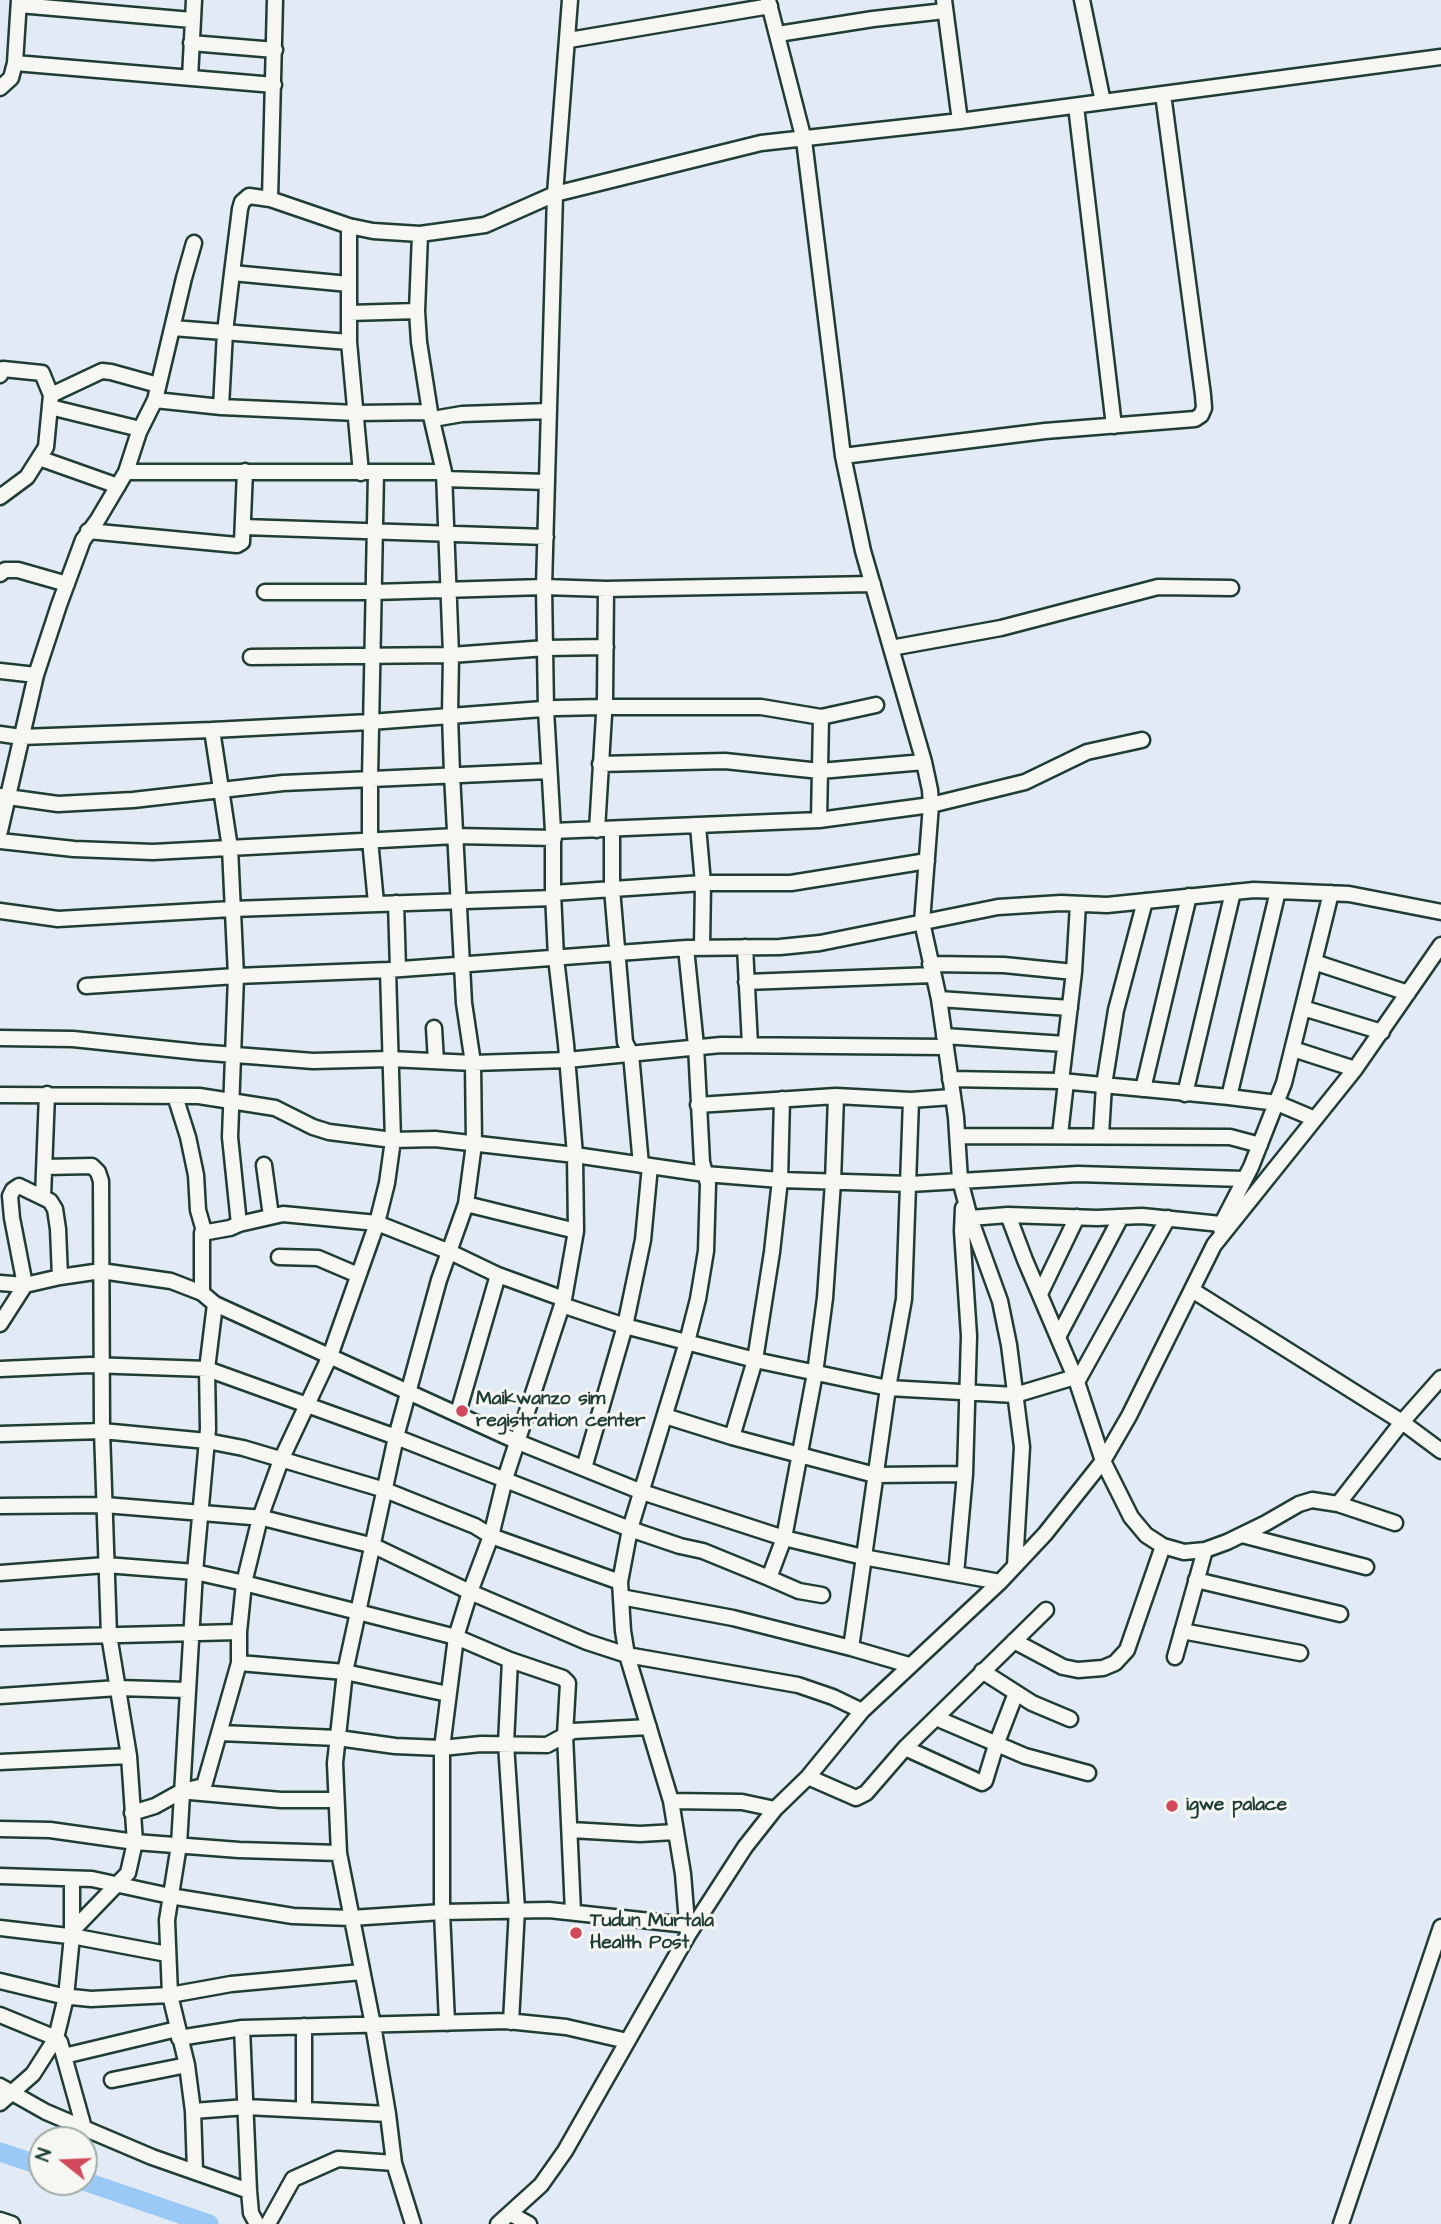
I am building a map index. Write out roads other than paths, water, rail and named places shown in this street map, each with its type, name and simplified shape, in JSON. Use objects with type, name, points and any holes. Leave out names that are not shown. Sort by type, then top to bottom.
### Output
[{"type":"street","points":[[190,78],[194,0]]},
{"type":"street","points":[[270,199],[275,0]]},
{"type":"street","points":[[447,2023],[442,1912],[442,1748],[456,1637],[491,1536],[505,1479],[563,1302],[576,1231],[576,1155],[556,958],[544,587],[555,194],[570,0]]},
{"type":"street","points":[[1082,0],[1103,102]]},
{"type":"street","points":[[0,88],[11,78],[15,63],[19,3],[192,19]]},
{"type":"street","points":[[569,40],[769,3],[804,140],[843,456],[863,551],[924,762],[931,805],[922,922],[939,999],[964,1197],[1000,1301],[1009,1345],[1022,1447],[1015,1565]]},
{"type":"street","points":[[778,34],[945,6],[960,121]]},
{"type":"street","points":[[191,43],[275,50]]},
{"type":"street","points":[[220,407],[232,273],[242,202],[249,196],[270,199],[349,226],[373,231],[421,234],[485,225],[555,194],[761,143],[960,121],[1441,57]]},
{"type":"street","points":[[15,63],[274,85]]},
{"type":"street","points":[[843,456],[1045,431],[1195,419],[1201,415],[1204,408],[1163,94]]},
{"type":"street","points":[[1076,106],[1114,426]]},
{"type":"street","points":[[349,226],[349,342],[361,472]]},
{"type":"street","points":[[413,2224],[394,2163],[373,2025],[339,1853],[335,1763],[345,1672],[384,1490],[431,1306],[466,1204],[474,1144],[473,1063],[461,963],[452,775],[451,655],[444,476],[421,352],[417,311],[421,234]]},
{"type":"street","points":[[0,831],[4,797],[37,675],[67,584],[88,531],[97,521],[126,472],[140,429],[155,400],[194,243]]},
{"type":"street","points":[[232,273],[349,284]]},
{"type":"street","points":[[349,313],[417,311]]},
{"type":"street","points":[[173,328],[349,342]]},
{"type":"street","points":[[1,371],[42,373],[71,386]]},
{"type":"street","points":[[50,401],[71,386],[102,371],[158,385]]},
{"type":"street","points":[[0,497],[27,477],[46,447],[50,401],[42,373]]},
{"type":"street","points":[[155,400],[220,407],[357,413],[432,415],[549,411]]},
{"type":"street","points":[[50,401],[140,429]]},
{"type":"street","points":[[39,458],[118,486]]},
{"type":"street","points":[[88,531],[237,545],[242,542],[245,471]]},
{"type":"street","points":[[126,472],[361,472],[547,482]]},
{"type":"street","points":[[376,473],[370,722],[370,840],[376,903]]},
{"type":"street","points":[[243,527],[546,537]]},
{"type":"street","points":[[0,564],[67,584]]},
{"type":"street","points":[[0,574],[5,570],[18,570]]},
{"type":"street","points":[[265,592],[873,584]]},
{"type":"street","points":[[891,648],[1001,628],[1158,587],[1231,589]]},
{"type":"street","points":[[597,830],[604,707],[606,589]]},
{"type":"street","points":[[251,657],[451,655],[606,647]]},
{"type":"street","points":[[0,671],[37,675]]},
{"type":"street","points":[[0,734],[21,737],[212,730],[604,707],[761,707],[821,717],[876,705]]},
{"type":"street","points":[[819,820],[821,717]]},
{"type":"street","points":[[212,730],[229,848],[236,976],[230,1137],[239,1224]]},
{"type":"street","points":[[0,841],[74,849],[153,852],[819,820],[931,805],[1025,782],[1087,752],[1142,740]]},
{"type":"street","points":[[600,764],[725,761],[820,771],[924,762]]},
{"type":"street","points":[[4,797],[58,804],[133,800],[283,783],[549,771]]},
{"type":"street","points":[[698,826],[703,883],[702,948]]},
{"type":"street","points":[[584,1468],[625,1326],[643,1240],[646,1166],[631,1054],[625,1042],[612,889],[612,829]]},
{"type":"street","points":[[0,911],[58,919],[553,896],[703,883],[791,883],[927,861]]},
{"type":"street","points":[[86,986],[393,969],[686,948],[820,943],[998,907],[1044,904],[1107,905],[1254,890],[1349,894],[1441,912]]},
{"type":"street","points":[[1229,1097],[1278,891]]},
{"type":"street","points":[[1185,1094],[1233,892]]},
{"type":"street","points":[[498,2224],[541,2185],[565,2151],[687,1930],[744,1847],[775,1809],[808,1777],[862,1712],[1000,1582],[1045,1534],[1103,1461],[1129,1416],[1214,1245],[1221,1224],[1277,1103],[1331,893]]},
{"type":"street","points":[[1143,1089],[1189,896]]},
{"type":"street","points":[[1101,1135],[1104,1085],[1116,1010],[1145,901]]},
{"type":"street","points":[[132,1813],[155,1807],[182,1791],[204,1786],[239,1663],[244,1583],[260,1518],[282,1460],[330,1356],[377,1223],[387,1183],[393,1140],[390,1059],[396,903]]},
{"type":"street","points":[[1060,1135],[1078,904]]},
{"type":"street","points":[[1214,1245],[1354,1069],[1441,945]]},
{"type":"street","points":[[745,947],[750,1045]]},
{"type":"street","points":[[686,948],[696,1046],[702,1162],[708,1184],[706,1251],[687,1342],[630,1529],[621,1589],[627,1655],[671,1801],[683,1874],[687,1930]]},
{"type":"street","points":[[1314,962],[1408,993]]},
{"type":"street","points":[[746,982],[1004,965],[1074,972]]},
{"type":"street","points":[[939,999],[1070,1008]]},
{"type":"street","points":[[1303,1008],[1381,1032]]},
{"type":"street","points":[[434,1028],[436,1061]]},
{"type":"street","points":[[0,1038],[73,1039],[313,1061],[390,1059],[473,1063],[567,1060],[696,1046],[945,1042],[1065,1045]]},
{"type":"street","points":[[1293,1049],[1354,1069]]},
{"type":"street","points":[[950,1079],[1064,1082],[1229,1097],[1277,1103],[1315,1119]]},
{"type":"street","points":[[43,1197],[47,1094]]},
{"type":"street","points":[[0,1095],[175,1096],[232,1100],[275,1108],[329,1132],[393,1140],[435,1139],[576,1155],[705,1174],[780,1180],[910,1184],[1078,1174],[1244,1179]]},
{"type":"street","points":[[175,1096],[188,1137],[196,1175],[198,1210],[204,1231],[201,1238],[202,1293]]},
{"type":"street","points":[[698,1105],[836,1096],[911,1100],[953,1097]]},
{"type":"street","points":[[769,1578],[784,1538],[815,1373],[825,1298],[836,1096]]},
{"type":"street","points":[[732,1437],[755,1360],[772,1252],[780,1180],[782,1099]]},
{"type":"street","points":[[851,1648],[888,1388],[904,1299],[911,1100]]},
{"type":"street","points":[[958,1136],[1230,1137],[1260,1144]]},
{"type":"street","points":[[264,1165],[271,1216]]},
{"type":"street","points":[[45,1167],[92,1166],[98,1172],[100,1181],[102,1431],[109,1635],[129,1756],[135,1842],[128,1873],[72,1933]]},
{"type":"street","points":[[0,1324],[25,1285],[6,1217],[10,1196],[19,1186],[50,1201],[55,1209],[60,1277]]},
{"type":"street","points":[[956,1574],[964,1474],[969,1336],[962,1231],[964,1197]]},
{"type":"street","points":[[466,1204],[576,1231]]},
{"type":"street","points":[[204,1231],[230,1228],[283,1214],[377,1223],[625,1326],[755,1360],[888,1388],[1015,1395],[1076,1380],[1168,1218]]},
{"type":"street","points":[[970,1218],[1008,1215],[1142,1216],[1221,1224]]},
{"type":"street","points":[[1008,1215],[1076,1380],[1103,1461],[1131,1517],[1146,1535],[1163,1546],[1184,1552],[1205,1550],[1312,1500],[1338,1504],[1395,1523]]},
{"type":"street","points":[[1040,1294],[1077,1217]]},
{"type":"street","points":[[1058,1337],[1121,1217]]},
{"type":"street","points":[[279,1257],[318,1258],[358,1275]]},
{"type":"street","points":[[0,1283],[25,1285],[101,1271],[171,1281],[202,1293],[215,1304],[518,1442],[642,1492],[784,1538],[863,1557],[1000,1582]]},
{"type":"street","points":[[458,1413],[498,1275]]},
{"type":"street","points":[[1192,1290],[1402,1422],[1441,1451]]},
{"type":"street","points":[[195,2171],[193,2111],[187,2065],[170,1995],[167,1920],[178,1845],[195,1572],[207,1441],[207,1369],[215,1304]]},
{"type":"street","points":[[0,1369],[102,1366],[207,1369],[396,1437],[630,1529],[703,1551],[799,1591],[822,1595]]},
{"type":"street","points":[[1338,1504],[1402,1422],[1441,1378]]},
{"type":"street","points":[[665,1416],[875,1475],[964,1474]]},
{"type":"street","points":[[0,1434],[102,1431],[207,1441],[243,1448],[384,1490],[621,1589],[909,1665]]},
{"type":"street","points":[[0,1506],[105,1505],[260,1518],[374,1546],[470,1592],[587,1642],[627,1655],[798,1685],[833,1697],[862,1712]]},
{"type":"street","points":[[1242,1535],[1366,1567]]},
{"type":"street","points":[[1014,1641],[1063,1667],[1077,1670],[1104,1668],[1115,1663],[1127,1650],[1163,1546]]},
{"type":"street","points":[[1175,1657],[1205,1550]]},
{"type":"street","points":[[0,1573],[106,1565],[195,1572],[456,1637],[566,1680],[568,1689],[565,1735],[573,1912]]},
{"type":"street","points":[[1196,1580],[1340,1614]]},
{"type":"street","points":[[808,1777],[856,1798],[866,1793],[905,1748],[1046,1610]]},
{"type":"street","points":[[1182,1631],[1300,1653]]},
{"type":"street","points":[[0,1638],[239,1632]]},
{"type":"street","points":[[510,1660],[506,1744],[517,1909],[511,2022]]},
{"type":"street","points":[[239,1663],[345,1672],[448,1694]]},
{"type":"street","points":[[982,1671],[1016,1693],[1070,1719]]},
{"type":"street","points":[[0,1696],[118,1688],[187,1690]]},
{"type":"street","points":[[905,1748],[982,1783],[1016,1693]]},
{"type":"street","points":[[936,1718],[1025,1756],[1088,1773]]},
{"type":"street","points":[[220,1733],[338,1738],[395,1746],[442,1748],[506,1744],[547,1745],[573,1731],[649,1727]]},
{"type":"street","points":[[0,1762],[129,1756]]},
{"type":"street","points":[[182,1791],[281,1800],[335,1800]]},
{"type":"street","points":[[671,1801],[742,1802],[775,1809]]},
{"type":"street","points":[[0,1829],[50,1830],[135,1842],[239,1850],[339,1853]]},
{"type":"street","points":[[571,1830],[640,1834],[676,1832]]},
{"type":"street","points":[[0,1876],[120,1884],[170,1896],[293,1916],[351,1918],[517,1909],[573,1912],[687,1930]]},
{"type":"street","points":[[0,2103],[6,2090],[33,2074],[56,2038],[66,1997],[72,1933],[72,1879]]},
{"type":"street","points":[[1342,2224],[1441,1927]]},
{"type":"street","points":[[0,1928],[72,1933],[167,1954]]},
{"type":"street","points":[[0,1981],[66,1997],[91,1999],[170,1995],[231,1983],[362,1972]]},
{"type":"street","points":[[0,2015],[60,2042],[83,2126]]},
{"type":"street","points":[[64,2056],[178,2034],[304,2026],[511,2022],[566,2027],[627,2041]]},
{"type":"street","points":[[304,2026],[304,2110]]},
{"type":"street","points":[[242,2028],[249,2191],[251,2213],[257,2224]]},
{"type":"street","points":[[113,2080],[187,2065]]},
{"type":"street","points":[[6,2090],[46,2112],[79,2126]]},
{"type":"street","points":[[193,2111],[246,2107],[388,2114]]},
{"type":"street","points":[[98,2134],[152,2157],[249,2191]]},
{"type":"street","points":[[268,2224],[293,2179],[338,2159],[394,2163]]},
{"type":"street","points":[[511,2214],[529,2224]]},
{"type":"street","points":[[0,2220],[12,2224]]},
{"type":"waterway","points":[[0,2152],[28,2161]]},
{"type":"waterway","points":[[98,2186],[209,2224]]},
{"type":"place","name":"Maikwanzo sim registration center","points":[[462,1411]]},
{"type":"place","name":"igwe palace","points":[[1172,1806]]},
{"type":"place","name":"Tudun Murtala Health Post","points":[[576,1933]]}]
